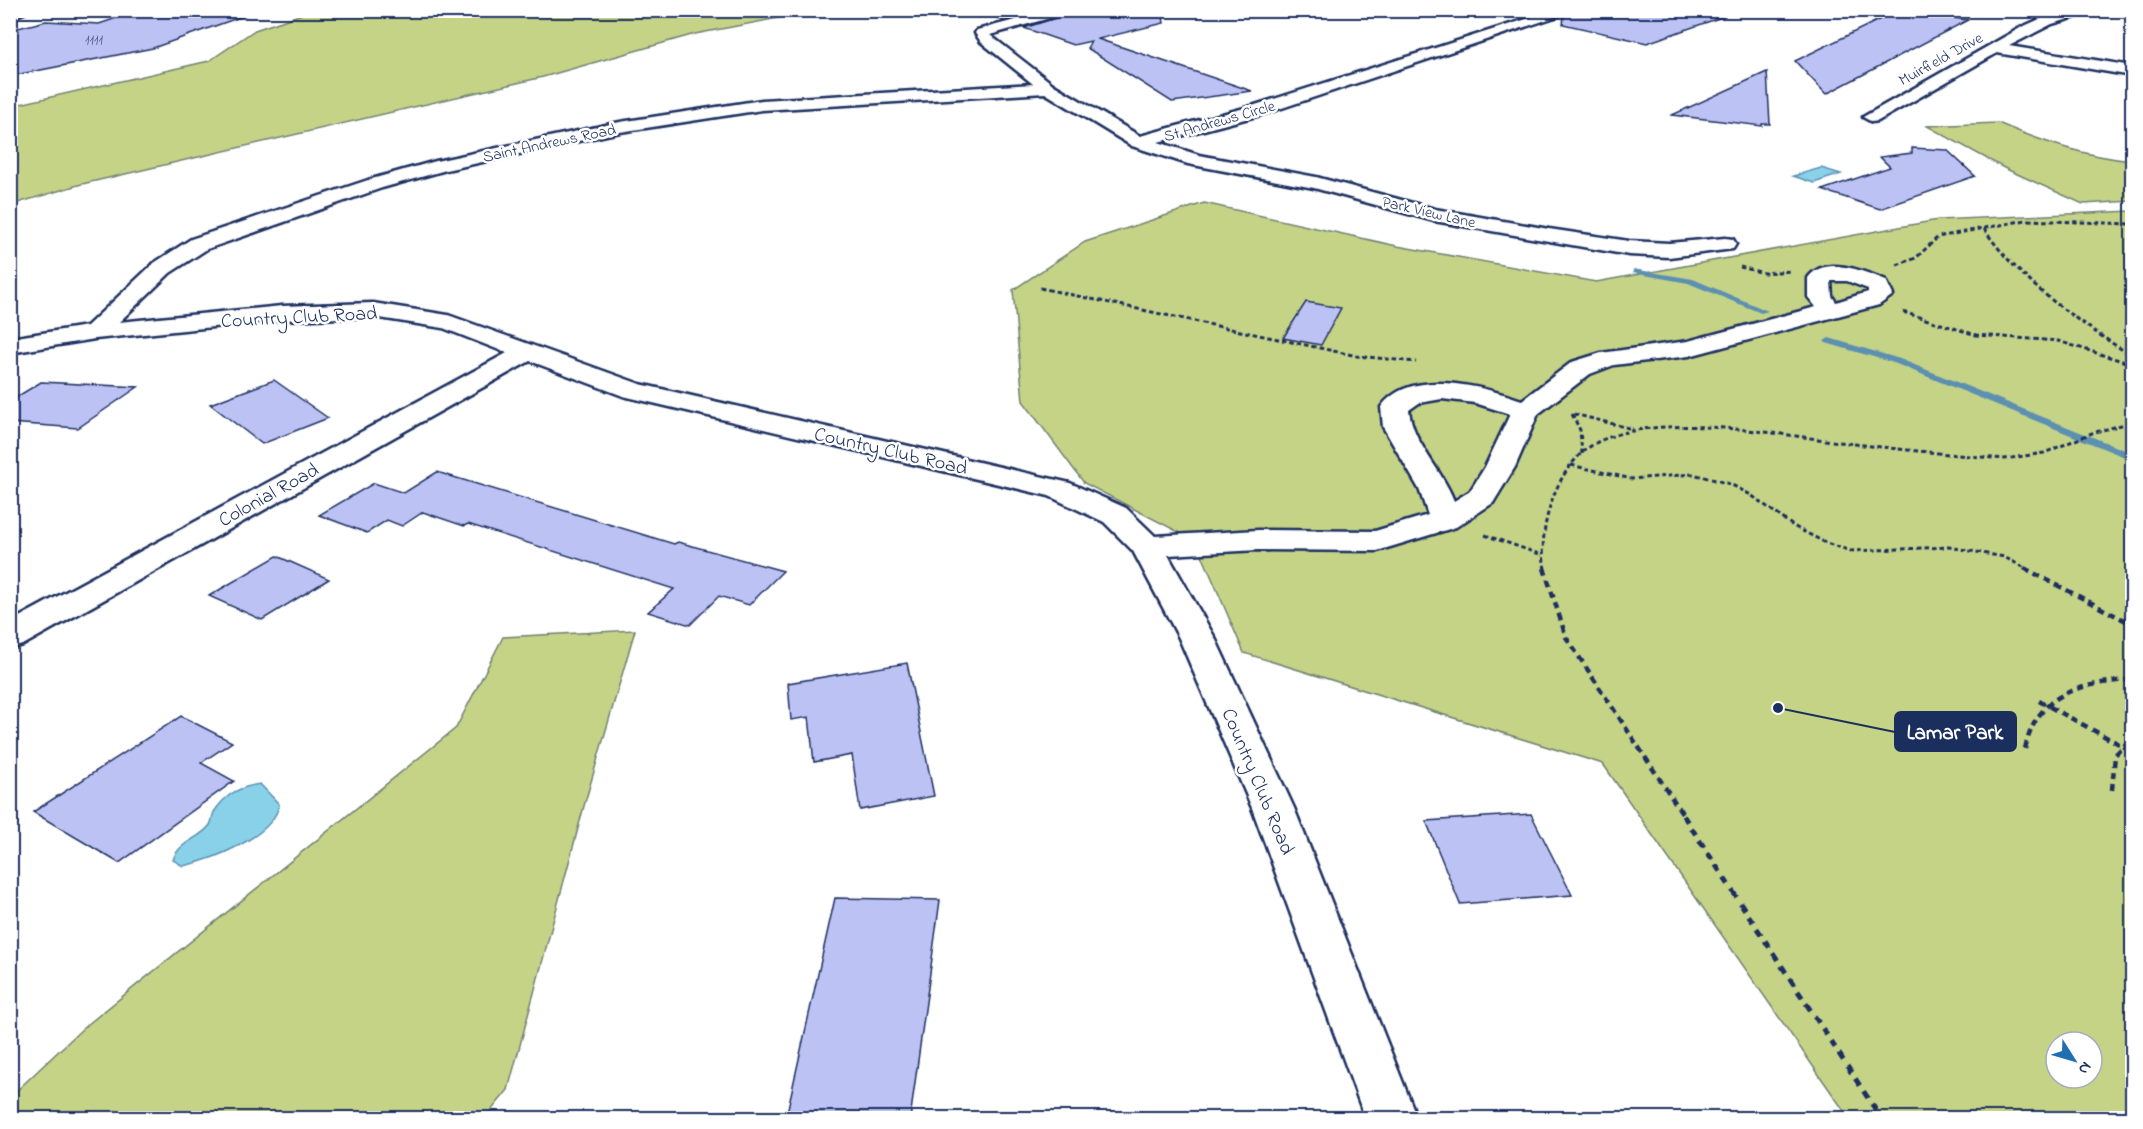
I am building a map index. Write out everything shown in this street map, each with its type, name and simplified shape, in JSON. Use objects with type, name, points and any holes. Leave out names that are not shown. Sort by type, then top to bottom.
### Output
[{"type":"street","points":[[10,15],[25,10]]},
{"type":"street","name":"St Andrews Circle","points":[[1072,10],[982,33],[986,39],[1048,88],[1138,142],[1258,110],[1570,10]]},
{"type":"street","name":"Muirfield Drive","points":[[1872,117],[2026,30],[2047,21],[2094,10]]},
{"type":"street","points":[[1995,48],[2133,71]]},
{"type":"street","name":"Saint Andrews Road","points":[[95,332],[162,268],[200,244],[292,211],[443,165],[620,127],[762,105],[1048,88]]},
{"type":"street","name":"Park View Lane","points":[[1138,142],[1195,160],[1316,183],[1434,215],[1629,248],[1669,250],[1725,244]]},
{"type":"street","points":[[1146,546],[1258,540],[1377,542],[1445,520],[1482,497],[1536,402],[1581,368],[1610,358],[1689,348],[1829,309],[1871,300],[1881,294],[1878,285],[1851,276],[1825,274],[1819,278],[1820,297],[1829,309]]},
{"type":"street","name":"Country Club Road","points":[[10,346],[95,332],[282,313],[373,310],[448,322],[632,390],[1059,489],[1115,515],[1146,546],[1197,638],[1273,808],[1391,1119]]},
{"type":"street","name":"Colonial Road","points":[[10,637],[527,352]]},
{"type":"street","points":[[1445,520],[1434,489],[1397,427],[1395,407],[1406,397],[1424,392],[1447,391],[1536,402]]},
{"type":"path","points":[[1886,266],[1916,258],[1938,237],[2026,220],[2133,224]]},
{"type":"path","points":[[1984,228],[1997,251],[2028,279],[2088,327],[2133,356]]},
{"type":"path","points":[[1669,250],[1764,273],[1799,270]]},
{"type":"path","points":[[1040,288],[1357,356],[1417,362]]},
{"type":"path","points":[[1871,300],[1948,328],[1976,335],[2058,341],[2133,364]]},
{"type":"path","points":[[1536,402],[1613,426],[1634,429],[1689,426],[2005,459],[2044,453],[2092,433],[2133,422]]},
{"type":"path","points":[[1572,414],[1580,430],[1582,454]]},
{"type":"path","points":[[1634,429],[1591,447],[1571,465],[1551,501],[1541,538],[1544,578],[1566,636],[1881,1119]]},
{"type":"path","points":[[1571,465],[1632,479],[1693,474],[1730,484],[1751,495],[1793,526],[1826,543],[1851,552],[1949,547],[2004,557],[2133,624]]},
{"type":"path","points":[[1445,520],[1542,555]]},
{"type":"path","points":[[2025,749],[2030,726],[2047,705],[2069,689],[2126,680]]},
{"type":"path","points":[[2039,701],[2133,751]]},
{"type":"path","points":[[2112,790],[2115,755],[2133,738]]},
{"type":"green space","points":[[311,11],[815,11],[695,34],[543,77],[78,185],[11,205],[11,106],[209,61],[255,30]]},
{"type":"green space","points":[[1998,123],[2064,147],[2097,156],[2132,161],[2132,201],[2083,204],[2004,168],[1927,126]]},
{"type":"green space","points":[[1204,203],[1397,246],[1596,282],[1938,220],[2132,211],[2132,1118],[1849,1118],[1603,764],[1244,653],[1196,541],[1084,483],[1023,401],[1013,290],[1085,242]]},
{"type":"green space","points":[[635,630],[584,806],[508,1090],[485,1118],[11,1118],[11,1096],[82,1029],[456,728],[503,637]]},
{"type":"water","points":[[1821,168],[1841,174],[1814,183],[1793,176]]},
{"type":"water","points":[[260,784],[279,804],[275,816],[255,836],[225,852],[195,863],[183,866],[173,860],[184,845],[210,825],[214,812],[223,800],[239,789]]},
{"type":"building","points":[[141,10],[245,10],[246,15],[153,48],[10,76],[10,30],[46,21],[99,24]]},
{"type":"building","points":[[990,10],[1043,10],[1004,21],[989,15]]},
{"type":"building","points":[[1080,10],[1162,10],[1164,23],[1098,39],[1252,91],[1172,102],[1087,48],[1091,41],[1073,45],[1024,28]]},
{"type":"building","points":[[1578,10],[1724,10],[1725,16],[1647,43],[1563,24],[1564,16]]},
{"type":"building","points":[[1899,10],[1968,20],[1826,94],[1795,61]]},
{"type":"building","points":[[1767,72],[1770,124],[1762,124],[1762,126],[1672,115]]},
{"type":"building","points":[[1912,148],[1947,150],[1975,176],[1880,209],[1822,190],[1890,167],[1880,157],[1912,153]]},
{"type":"building","points":[[1306,302],[1341,308],[1321,345],[1283,338]]},
{"type":"building","points":[[274,380],[328,418],[262,444],[210,404]]},
{"type":"building","points":[[41,382],[138,387],[78,428],[10,423],[10,401]]},
{"type":"building","points":[[437,472],[674,544],[678,542],[783,571],[749,605],[719,596],[690,625],[648,612],[674,589],[468,524],[464,526],[423,512],[402,526],[387,520],[367,533],[319,515],[374,483],[404,493]]},
{"type":"building","points":[[277,556],[329,579],[262,620],[209,596]]},
{"type":"building","points":[[907,663],[934,796],[860,810],[852,755],[814,762],[809,717],[791,720],[788,683]]},
{"type":"building","points":[[181,716],[232,742],[201,763],[234,781],[119,863],[33,812]]},
{"type":"building","points":[[1531,814],[1572,895],[1460,904],[1426,821]]},
{"type":"building","points":[[835,898],[940,900],[910,1119],[786,1117]]},
{"type":"waterway","points":[[1636,271],[1690,281],[1764,311]]},
{"type":"waterway","points":[[1829,341],[1897,361],[2132,457]]},
{"type":"place","name":"Lamar Park","points":[[1778,708]]}]
